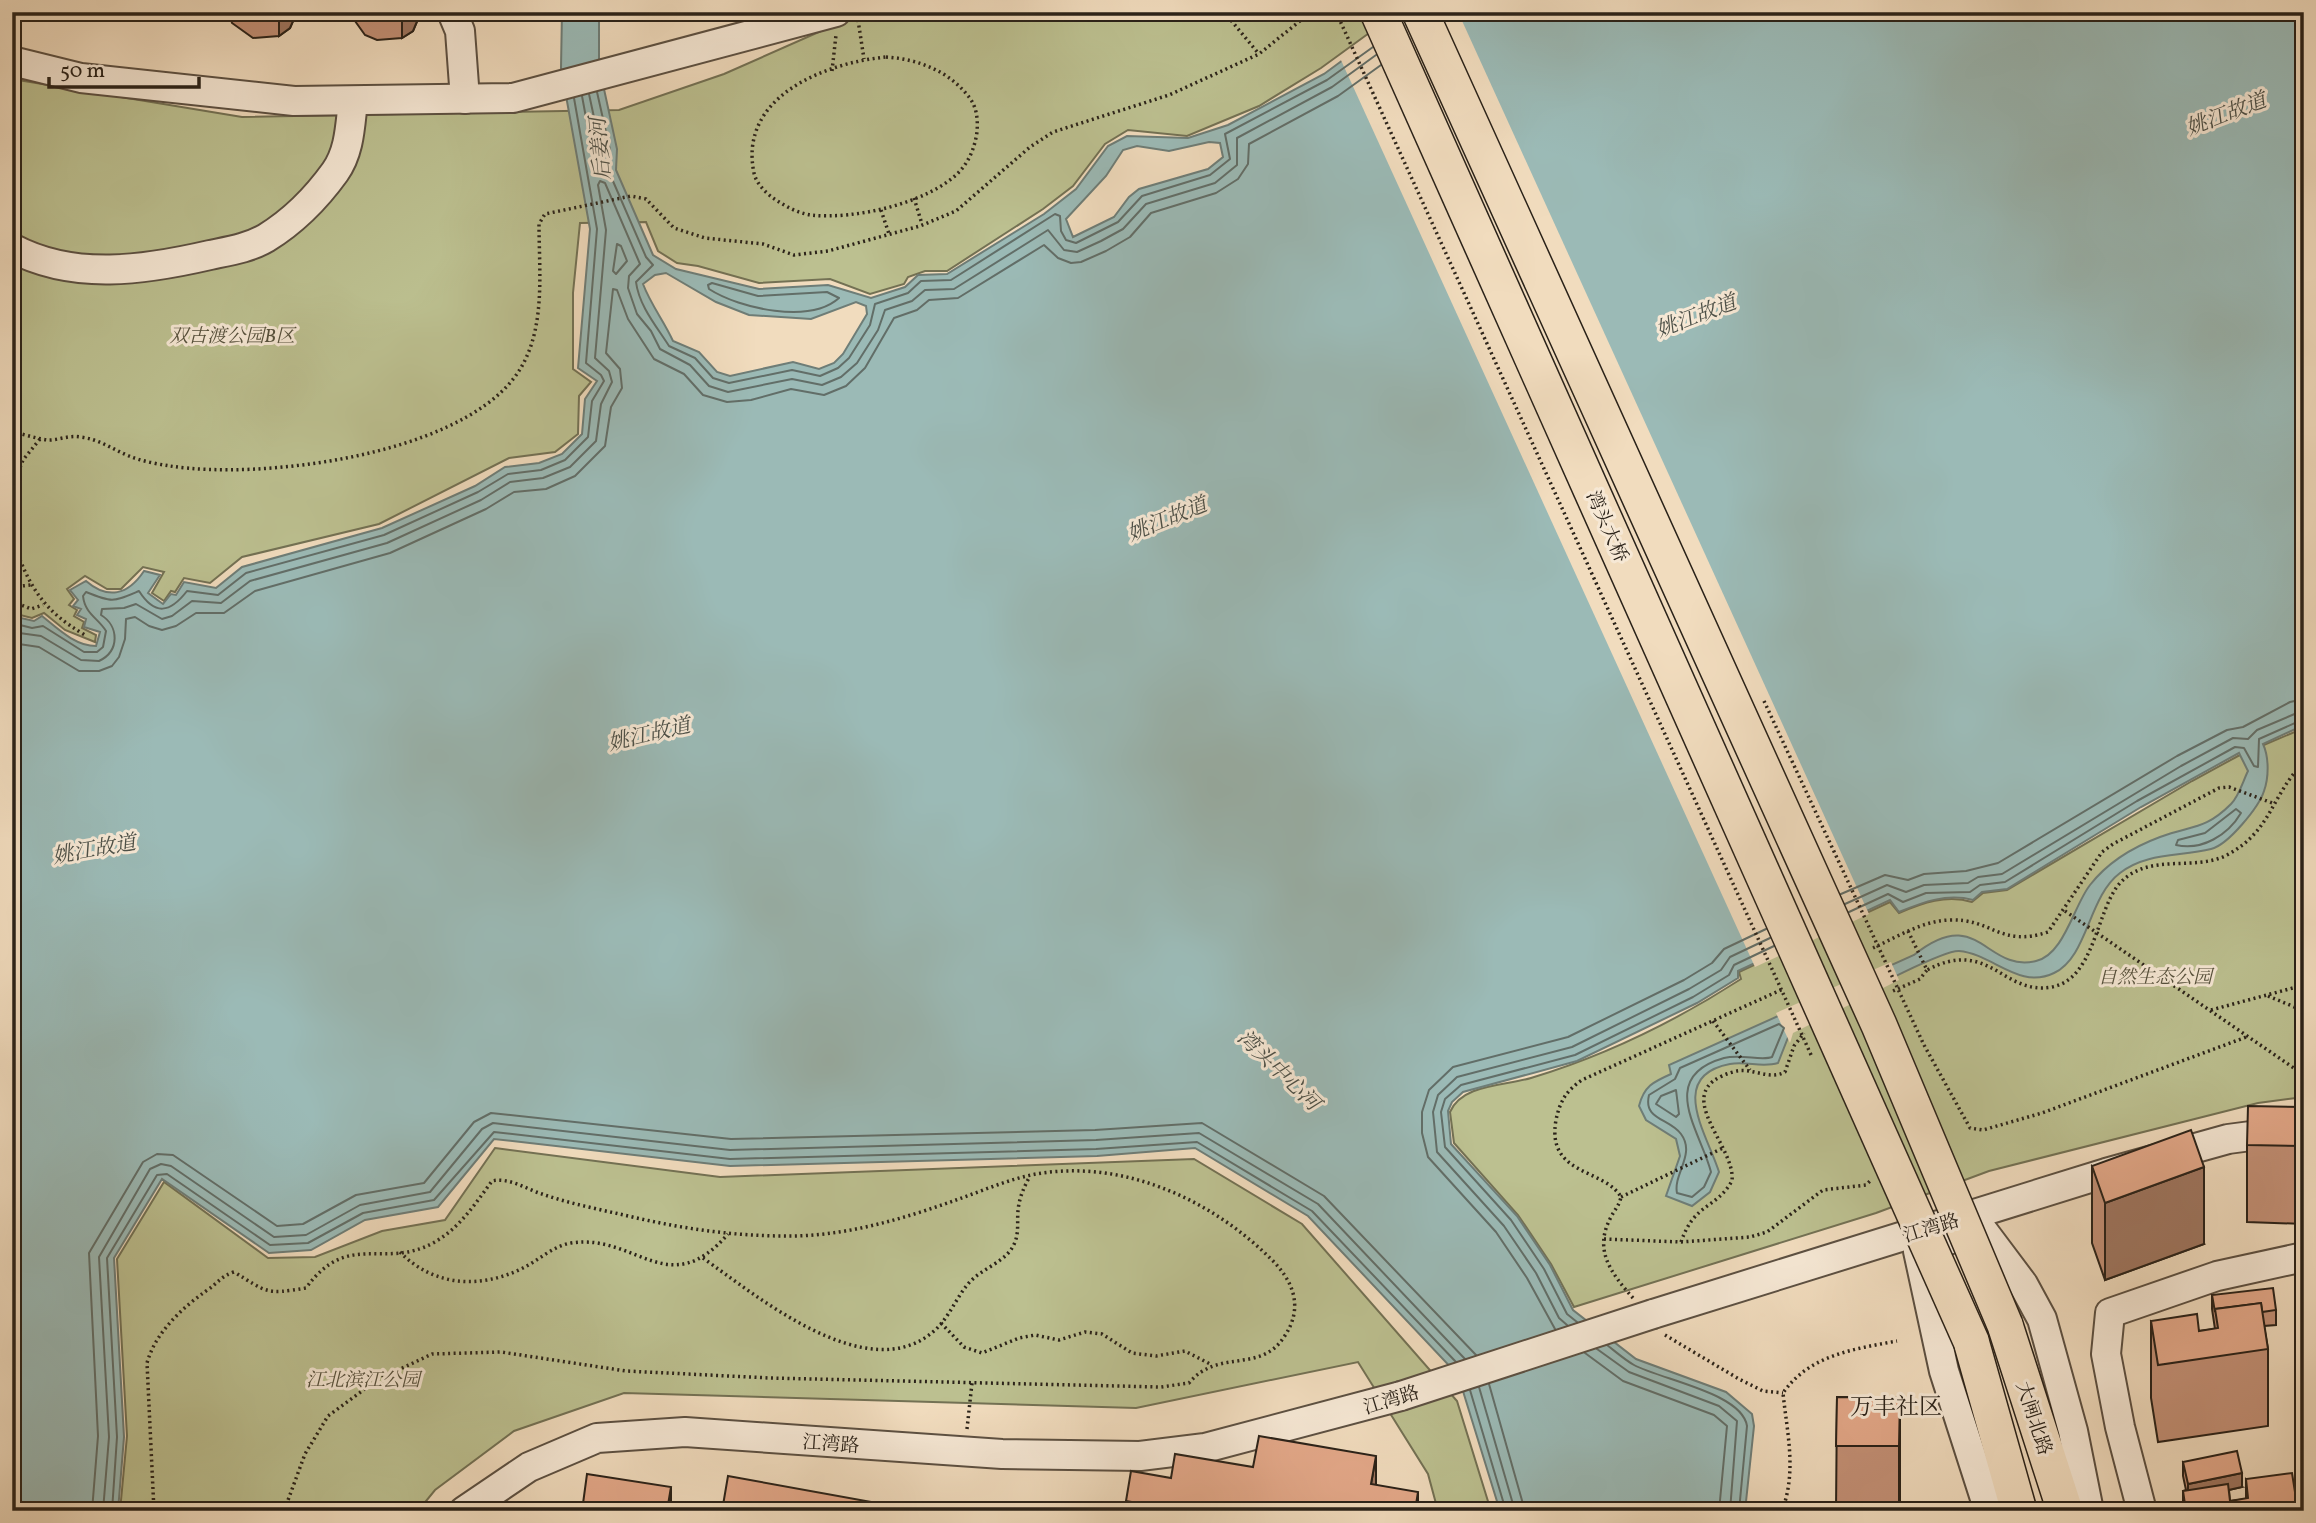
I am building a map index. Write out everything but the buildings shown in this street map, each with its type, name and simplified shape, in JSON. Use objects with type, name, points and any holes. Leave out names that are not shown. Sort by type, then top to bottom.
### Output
[{"type":"main road","name":"湾头大桥","points":[[1378,12],[1819,1045],[1971,1341]]},
{"type":"main road","points":[[1420,12],[1882,1010]]},
{"type":"main road","name":"大闸北路","points":[[1882,1010],[2005,1325],[2065,1511]]},
{"type":"main road","name":"大闸北路","points":[[1971,1341],[2019,1511]]},
{"type":"street","points":[[452,12],[460,31],[465,99]]},
{"type":"street","points":[[12,61],[94,80],[294,102],[465,99],[530,94],[825,17]]},
{"type":"street","points":[[12,248],[63,266],[132,271],[244,248],[288,223],[336,171],[346,149],[353,101]]},
{"type":"street","name":"江湾路","points":[[464,1511],[529,1467],[597,1438],[685,1432],[964,1452],[1140,1456],[1205,1448],[1401,1396],[1650,1315],[2106,1173],[2228,1139],[2304,1129]]},
{"type":"street","points":[[1989,1511],[1944,1371],[1918,1251],[1981,1228],[2023,1284],[2042,1319],[2073,1432],[2089,1511]]},
{"type":"street","points":[[2142,1511],[2120,1427],[2106,1354],[2110,1313],[2217,1276],[2304,1257]]},
{"type":"path","points":[[856,12],[864,59]]},
{"type":"path","points":[[1224,12],[1259,54]]},
{"type":"path","points":[[12,432],[41,438],[77,436],[97,440],[130,457],[171,467],[297,466],[392,449],[435,433],[495,397],[514,378],[525,357],[539,309],[539,224],[545,214],[631,196],[646,199],[674,228],[705,238],[763,244],[794,255],[828,251],[922,225],[957,211],[1030,147],[1054,132],[1169,95],[1259,54],[1311,12]]},
{"type":"path","points":[[1336,12],[1819,1045],[1794,1046],[1786,1072],[1777,1077],[1750,1070],[1730,1072],[1716,1079],[1707,1091],[1704,1113],[1725,1147],[1733,1170],[1732,1181],[1721,1196],[1688,1222],[1681,1242]]},
{"type":"path","points":[[825,17],[832,71]]},
{"type":"path","points":[[886,57],[923,63],[963,88],[974,104],[978,122],[975,144],[967,162],[946,182],[914,198],[881,209],[831,216],[809,215],[788,208],[768,194],[755,178],[750,155],[754,133],[763,113],[777,97],[790,88],[864,59],[886,57]]},
{"type":"path","points":[[914,198],[922,225]]},
{"type":"path","points":[[881,209],[889,234]]},
{"type":"path","points":[[12,488],[23,460],[41,438]]},
{"type":"path","points":[[12,539],[31,585],[44,604],[85,635]]},
{"type":"path","points":[[12,587],[31,585]]},
{"type":"path","points":[[12,601],[31,609],[44,604]]},
{"type":"path","points":[[1882,1010],[1920,979],[1926,968],[1959,958],[1994,967],[2021,983],[2039,988],[2053,987],[2077,971],[2120,883],[2132,873],[2149,866],[2224,856],[2256,834],[2293,773],[2304,762]]},
{"type":"path","points":[[1872,948],[1927,923],[1950,919],[1980,924],[2017,938],[2029,938],[2048,932],[2065,911],[2102,852],[2219,788],[2229,787],[2275,804]]},
{"type":"path","points":[[2065,911],[2304,1075]]},
{"type":"path","points":[[1908,932],[1926,968]]},
{"type":"path","points":[[2211,1010],[2304,985]]},
{"type":"path","points":[[1621,1197],[1616,1189],[1582,1173],[1562,1154],[1555,1126],[1561,1101],[1568,1090],[1582,1080],[1786,988]]},
{"type":"path","points":[[2266,995],[2304,1011]]},
{"type":"path","points":[[1713,1021],[1750,1070]]},
{"type":"path","points":[[1924,1045],[1970,1128],[1983,1130],[2042,1113],[2249,1036]]},
{"type":"path","points":[[1725,1147],[1621,1197],[1604,1239],[1602,1252],[1611,1271],[1669,1340],[1739,1380],[1763,1391],[1783,1393]]},
{"type":"path","points":[[154,1511],[147,1363],[151,1348],[184,1305],[208,1290],[222,1276],[234,1272],[262,1292],[289,1291],[306,1288],[315,1275],[334,1260],[354,1253],[400,1252],[432,1243],[466,1218],[492,1181],[502,1179],[543,1195],[624,1215],[728,1234],[790,1236],[846,1229],[899,1218],[1030,1176],[1079,1171],[1124,1177],[1181,1194],[1226,1219],[1280,1268],[1295,1290],[1296,1310],[1286,1336],[1274,1350],[1253,1359],[1212,1365],[1201,1369],[1189,1383],[1161,1387],[626,1371],[501,1352],[432,1354],[377,1380],[328,1416],[305,1454],[284,1511]]},
{"type":"path","points":[[1604,1239],[1681,1242],[1750,1237],[1767,1233],[1823,1190],[1866,1185],[1870,1181],[1870,1174]]},
{"type":"path","points":[[703,1258],[797,1320],[833,1339],[862,1348],[888,1351],[934,1332],[968,1284],[988,1266],[1006,1256],[1015,1243],[1017,1209],[1030,1176]]},
{"type":"path","points":[[400,1252],[427,1274],[446,1281],[471,1282],[496,1279],[568,1243],[589,1242],[616,1247],[645,1260],[673,1265],[693,1263],[712,1253],[728,1234]]},
{"type":"path","points":[[941,1323],[964,1347],[982,1353],[1019,1338],[1035,1335],[1059,1340],[1085,1332],[1101,1334],[1132,1353],[1156,1356],[1185,1351],[1212,1365]]},
{"type":"path","points":[[1782,1511],[1792,1468],[1783,1393],[1803,1370],[1821,1360],[1852,1349],[1897,1340]]},
{"type":"path","points":[[964,1452],[972,1383]]},
{"type":"green space","name":"双古渡公园B区","points":[[864,12],[1398,12],[1321,68],[1259,106],[1187,136],[1128,130],[1105,144],[1073,186],[1043,209],[947,271],[925,271],[908,277],[904,284],[870,294],[830,279],[759,283],[677,263],[658,251],[646,222],[580,223],[573,293],[573,369],[591,382],[579,396],[578,434],[555,452],[509,458],[379,524],[242,557],[210,583],[184,578],[175,592],[171,591],[164,601],[152,593],[164,572],[143,567],[121,589],[107,589],[85,576],[67,589],[74,599],[69,605],[77,610],[74,616],[84,622],[82,628],[96,635],[95,642],[65,630],[44,613],[32,618],[12,613],[12,79],[242,117],[619,110],[724,74]]},
{"type":"green space","name":"自然生态公园","points":[[2304,728],[2304,1097],[2258,1103],[1989,1171],[1876,1213],[1574,1307],[1551,1264],[1518,1215],[1454,1143],[1450,1112],[1464,1096],[1474,1091],[1558,1069],[1639,1036],[1741,979],[1739,972],[1890,902],[1899,913],[1935,901],[1953,899],[1972,902],[1983,893],[2007,890],[2192,781],[2238,756]]},
{"type":"green space","name":"江北滨江公园","points":[[495,1148],[720,1177],[1194,1159],[1302,1224],[1457,1401],[1491,1511],[1438,1511],[1428,1474],[1358,1362],[1136,1408],[624,1393],[514,1431],[435,1490],[418,1511],[120,1511],[127,1436],[117,1259],[164,1182],[268,1258],[315,1257],[382,1231],[445,1220]]},
{"type":"water","points":[[562,12],[599,12],[599,66],[617,149],[616,170],[653,255],[676,269],[759,289],[828,285],[871,298],[905,287],[918,275],[947,274],[1044,214],[1076,189],[1108,146],[1127,136],[1188,138],[1228,125],[1324,74],[1408,12],[2304,12],[2304,725],[2263,744],[2267,780],[2261,798],[2250,815],[2218,846],[2152,858],[2120,873],[2101,896],[2074,954],[2054,973],[2029,977],[1971,954],[1959,951],[1947,954],[1904,972],[1791,1030],[1778,1063],[1730,1064],[1711,1071],[1700,1081],[1695,1094],[1696,1109],[1719,1172],[1710,1192],[1692,1206],[1666,1196],[1680,1156],[1676,1139],[1646,1120],[1639,1106],[1650,1086],[1671,1074],[1669,1065],[1914,955],[1936,941],[1953,936],[1968,937],[2005,958],[2019,962],[2036,961],[2046,957],[2061,940],[2090,885],[2113,862],[2150,841],[2205,823],[2231,804],[2248,771],[2239,753],[2141,807],[2007,889],[1982,892],[1973,900],[1935,900],[1899,912],[1890,900],[1738,971],[1738,978],[1697,1003],[1577,1061],[1463,1092],[1452,1102],[1448,1111],[1451,1144],[1517,1216],[1550,1265],[1573,1310],[1636,1359],[1726,1392],[1752,1414],[1754,1426],[1745,1511],[1500,1511],[1458,1375],[1308,1216],[1195,1148],[1097,1156],[730,1166],[494,1139],[438,1207],[365,1220],[311,1250],[269,1253],[162,1179],[114,1258],[124,1437],[118,1511],[12,1511],[12,616],[34,621],[42,616],[74,640],[96,646],[100,632],[84,627],[86,619],[77,615],[81,609],[73,606],[78,600],[70,590],[86,581],[110,593],[124,590],[144,571],[160,575],[148,593],[163,604],[171,594],[176,595],[184,582],[216,588],[242,567],[382,528],[475,486],[505,467],[539,463],[562,454],[582,434],[585,399],[597,381],[578,368],[590,229],[561,68]],"holes":[[[1209,142],[1220,143],[1223,157],[1208,169],[1139,189],[1129,197],[1114,217],[1073,237],[1066,219],[1106,176],[1123,150],[1137,146],[1169,151]],[[666,273],[716,302],[749,315],[811,319],[856,302],[866,306],[867,314],[843,354],[834,363],[819,369],[793,362],[730,376],[717,372],[699,352],[673,341],[643,284],[655,275]]]},
{"type":"pier","points":[[1402,12],[1458,12],[1869,914],[1755,967],[1340,58]]},
{"type":"pier","points":[[1891,962],[1899,980],[1793,1033],[1790,1043],[1776,1013]]},
{"type":"district","name":"万丰社区","points":[[1896,1406]]},
{"type":"water label","name":"姚江故道","points":[[2226,114]]},
{"type":"water label","name":"后姜河","points":[[600,149]]},
{"type":"water label","name":"姚江故道","points":[[1696,316]]},
{"type":"water label","name":"姚江故道","points":[[1167,519]]},
{"type":"water label","name":"姚江故道","points":[[649,734]]},
{"type":"water label","name":"姚江故道","points":[[94,849]]},
{"type":"water label","name":"湾头中心河","points":[[1279,1070]]}]
